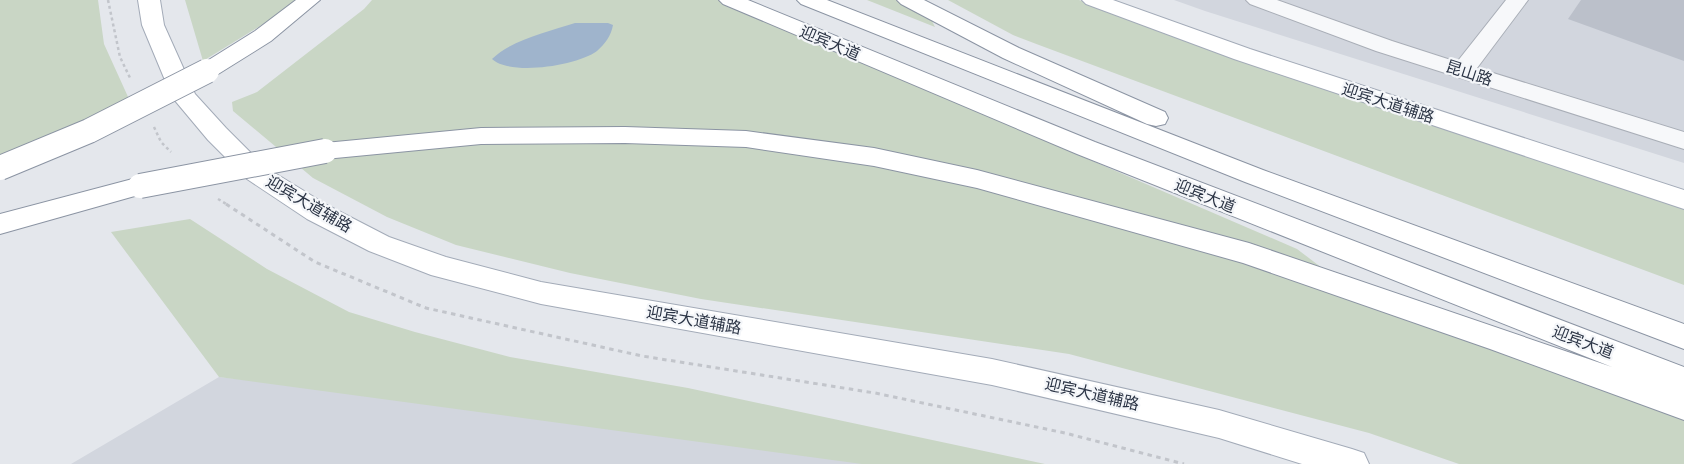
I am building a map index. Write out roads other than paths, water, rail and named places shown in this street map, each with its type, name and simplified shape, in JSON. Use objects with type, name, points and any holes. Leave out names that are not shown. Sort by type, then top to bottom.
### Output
[{"type":"main road","name":"迎宾大道辅路","points":[[149,0],[153,25],[184,97],[217,134],[256,173],[317,212],[379,244],[441,267],[541,293],[992,372],[1219,424],[1352,464]]},
{"type":"main road","points":[[0,169],[89,131],[207,71],[263,36],[309,0]]},
{"type":"main road","name":"迎宾大道","points":[[730,0],[852,52],[1301,235],[1684,381]]},
{"type":"main road","name":"迎宾大道","points":[[808,0],[1254,176],[1679,335]]},
{"type":"main road","points":[[908,0],[1010,54],[1181,129],[1679,335]]},
{"type":"main road","name":"迎宾大道辅路","points":[[1093,0],[1242,54],[1684,200]]},
{"type":"main road","points":[[0,224],[140,186],[325,151],[481,136],[625,135],[746,139],[874,158],[976,179],[1249,254],[1501,340],[1684,406]]},
{"type":"street","name":"昆山路","points":[[1256,0],[1384,46],[1684,141]]},
{"type":"street","points":[[1462,71],[1517,0]]},
{"type":"water","points":[[575,23],[608,23],[613,25],[605,43],[597,51],[575,61],[560,65],[528,68],[501,64],[492,59],[500,52],[520,41]]}]
